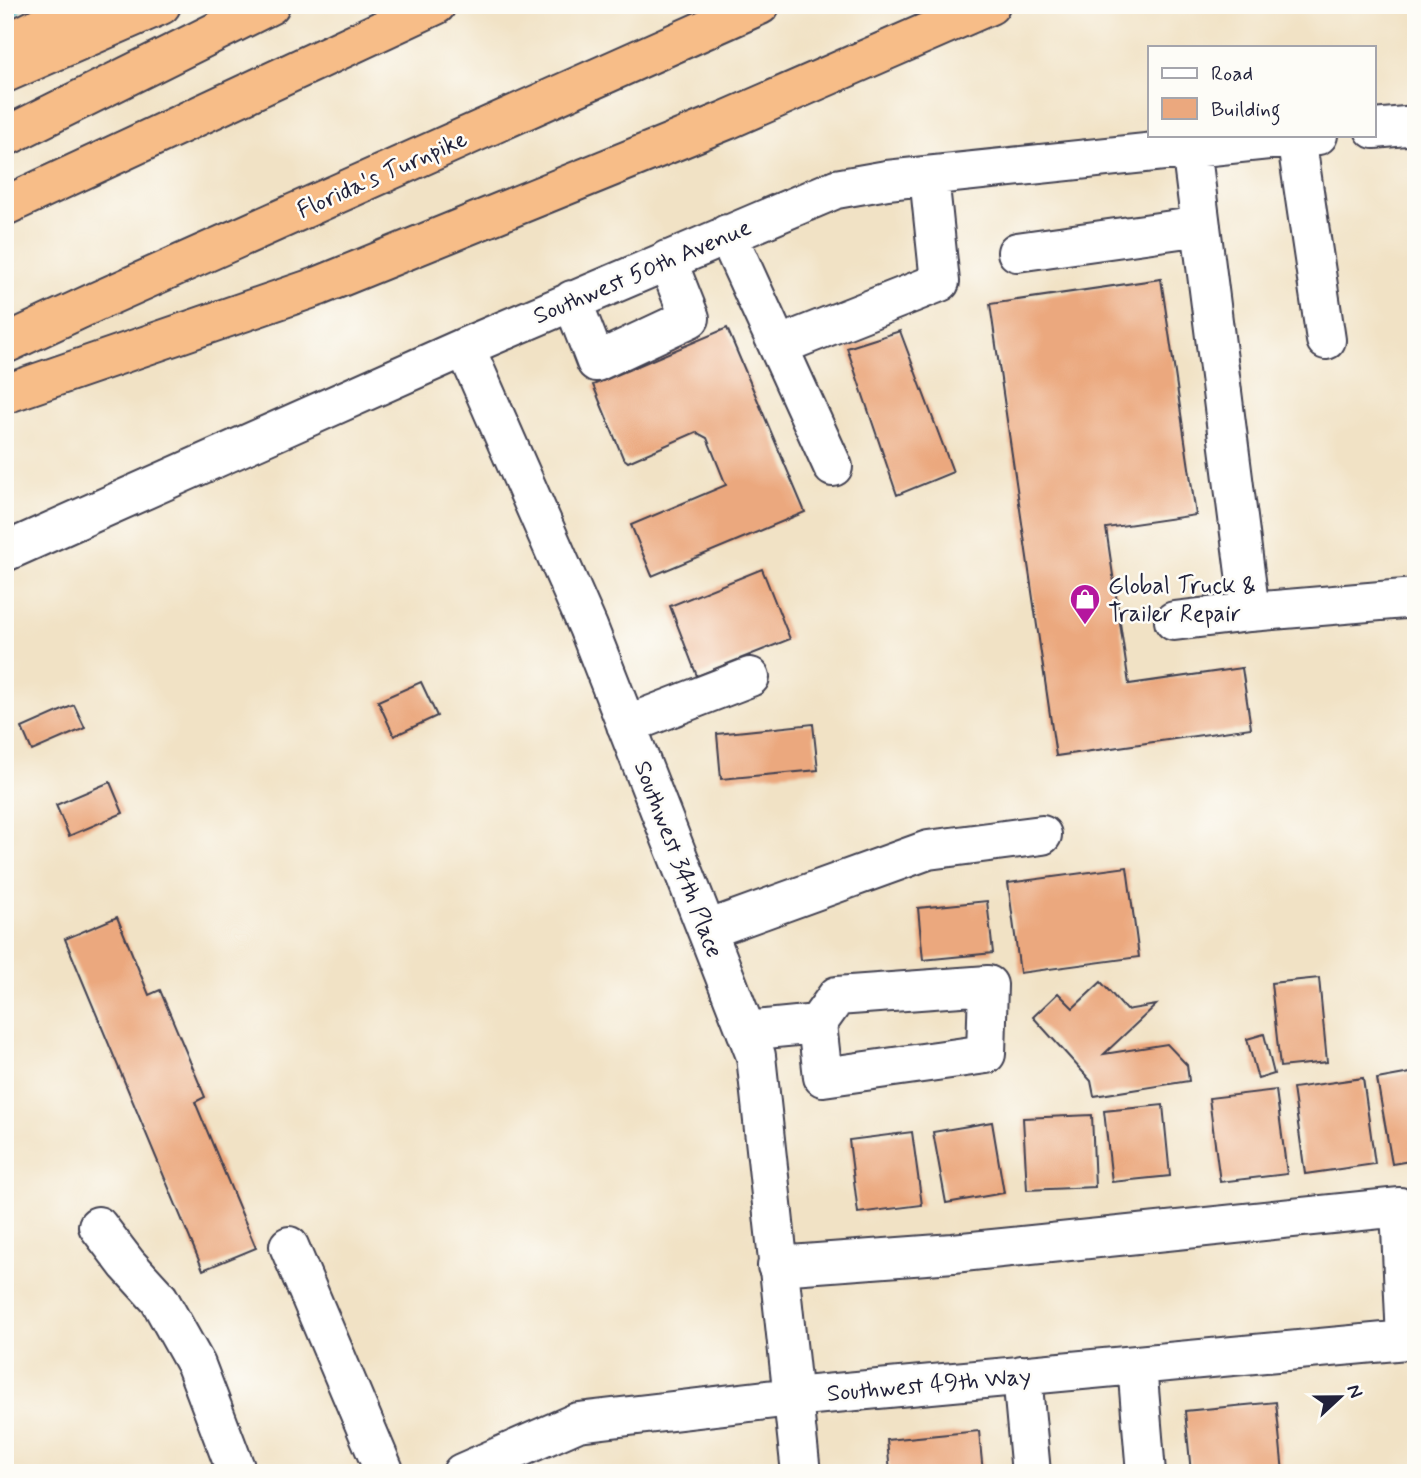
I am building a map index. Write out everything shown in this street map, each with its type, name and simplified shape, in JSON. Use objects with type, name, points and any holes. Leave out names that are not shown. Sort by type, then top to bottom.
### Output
[{"type":"highway","points":[[5,44],[84,5]]},
{"type":"highway","points":[[5,73],[160,5]]},
{"type":"highway","points":[[5,137],[270,5]]},
{"type":"highway","points":[[5,206],[436,5]]},
{"type":"highway","points":[[610,72],[710,5]]},
{"type":"highway","name":"Florida's Turnpike","points":[[5,344],[760,5]]},
{"type":"highway","points":[[5,394],[319,286],[727,120],[990,5]]},
{"type":"street","points":[[1376,129],[1416,125]]},
{"type":"street","points":[[1307,136],[1326,340]]},
{"type":"street","name":"Southwest 50th Avenue","points":[[5,552],[465,346],[836,188],[887,180],[1307,136]]},
{"type":"street","points":[[1191,148],[1250,612]]},
{"type":"street","points":[[778,346],[940,282],[929,176]]},
{"type":"street","points":[[1017,252],[1201,226]]},
{"type":"street","points":[[727,234],[833,467]]},
{"type":"street","points":[[572,300],[596,362],[690,318],[667,260]]},
{"type":"street","name":"Southwest 34th Place","points":[[465,346],[588,627],[756,1056],[801,1473]]},
{"type":"street","points":[[1174,621],[1416,598]]},
{"type":"street","points":[[626,725],[750,677]]},
{"type":"street","points":[[706,930],[928,849],[1042,835]]},
{"type":"street","points":[[746,1031],[817,1024]]},
{"type":"street","name":"Southwest 49th Way","points":[[462,1473],[578,1422],[792,1397],[1406,1340],[1400,1207],[953,1253],[778,1266]]},
{"type":"street","points":[[98,1226],[127,1264],[159,1298],[197,1365],[237,1473]]},
{"type":"street","points":[[289,1246],[384,1473]]},
{"type":"street","points":[[1137,1365],[1146,1473]]},
{"type":"street","points":[[1022,1375],[1031,1473]]},
{"type":"building","points":[[1161,279],[1196,515],[1106,528],[1129,684],[1242,668],[1251,728],[1056,756],[990,304]]},
{"type":"building","points":[[727,328],[805,512],[652,576],[631,525],[726,485],[707,438],[696,432],[628,462],[623,458],[593,385]]},
{"type":"building","points":[[900,331],[953,472],[897,495],[847,348]]},
{"type":"building","points":[[762,569],[790,639],[697,676],[670,606]]},
{"type":"building","points":[[421,682],[437,716],[394,736],[378,701]]},
{"type":"building","points":[[74,705],[85,728],[32,751],[22,728]]},
{"type":"building","points":[[813,724],[818,770],[721,779],[717,734]]},
{"type":"building","points":[[110,782],[123,813],[69,836],[56,805]]},
{"type":"building","points":[[1127,867],[1139,957],[1020,973],[1008,883]]},
{"type":"building","points":[[987,901],[993,953],[923,960],[918,908]]},
{"type":"building","points":[[117,917],[149,995],[160,990],[205,1097],[195,1102],[256,1248],[203,1270],[65,939]]},
{"type":"building","points":[[1319,978],[1327,1062],[1280,1067],[1271,983]]},
{"type":"building","points":[[1101,982],[1126,1010],[1156,1005],[1104,1054],[1167,1044],[1187,1065],[1189,1081],[1094,1096],[1091,1081],[1033,1017],[1058,993],[1073,1008]]},
{"type":"building","points":[[1264,1034],[1274,1074],[1258,1079],[1247,1039]]},
{"type":"building","points":[[1416,1072],[1416,1160],[1392,1164],[1377,1079]]},
{"type":"building","points":[[1363,1078],[1375,1164],[1305,1174],[1293,1088]]},
{"type":"building","points":[[1276,1090],[1287,1174],[1220,1182],[1209,1098]]},
{"type":"building","points":[[1163,1105],[1170,1176],[1112,1182],[1104,1111]]},
{"type":"building","points":[[1092,1115],[1095,1187],[1027,1190],[1023,1118]]},
{"type":"building","points":[[992,1122],[1004,1193],[946,1203],[933,1132]]},
{"type":"building","points":[[912,1132],[922,1205],[858,1213],[849,1140]]},
{"type":"building","points":[[1276,1402],[1283,1473],[1191,1473],[1185,1411]]},
{"type":"building","points":[[979,1431],[983,1473],[890,1473],[887,1440]]},
{"type":"place","name":"Global Truck & Trailer Repair","points":[[1085,626]]}]
